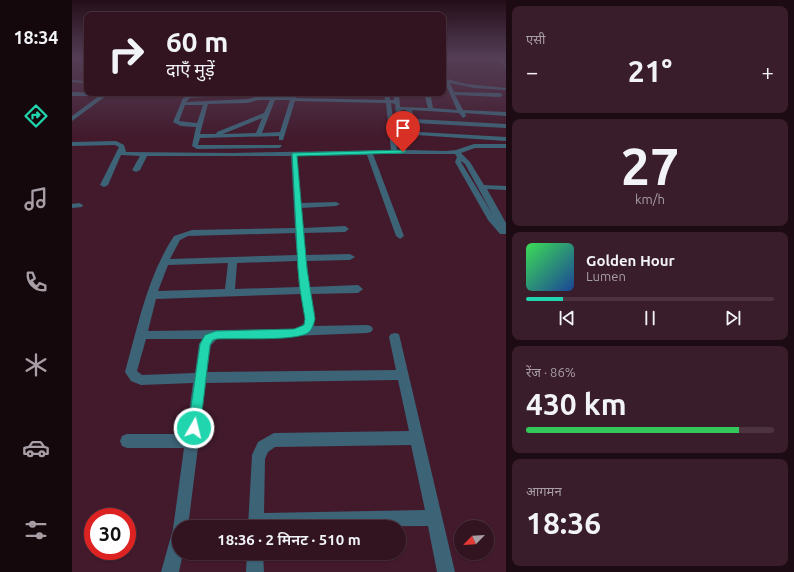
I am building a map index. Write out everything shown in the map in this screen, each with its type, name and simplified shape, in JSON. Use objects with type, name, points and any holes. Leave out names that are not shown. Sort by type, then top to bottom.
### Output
[{"type":"street","points":[[448,85],[472,137]]},
{"type":"street","points":[[462,85],[470,87],[506,89]]},
{"type":"street","points":[[452,93],[506,96]]},
{"type":"street","points":[[72,94],[84,94]]},
{"type":"street","points":[[72,119],[102,96]]},
{"type":"street","points":[[199,126],[196,124],[179,124],[176,122],[183,104],[189,97],[200,96]]},
{"type":"street","points":[[387,96],[394,152]]},
{"type":"street","points":[[396,96],[403,152]]},
{"type":"street","points":[[183,104],[250,101],[258,98],[270,97],[294,97],[398,105],[410,109],[506,114]]},
{"type":"street","points":[[258,135],[266,114],[270,97]]},
{"type":"street","points":[[277,154],[294,97]]},
{"type":"street","points":[[428,97],[431,110]]},
{"type":"street","points":[[204,110],[227,102]]},
{"type":"street","points":[[206,103],[195,146],[201,148],[279,146]]},
{"type":"street","points":[[352,106],[360,104],[388,104]]},
{"type":"street","points":[[410,109],[413,130],[421,135],[506,139]]},
{"type":"street","points":[[211,136],[266,114]]},
{"type":"street","points":[[412,121],[506,126]]},
{"type":"street","points":[[197,136],[283,134]]},
{"type":"street","points":[[72,144],[116,143],[122,146],[104,185]]},
{"type":"street","points":[[120,151],[126,154],[144,155],[370,152],[459,154],[474,146],[506,146]]},
{"type":"street","points":[[370,152],[400,236]]},
{"type":"street","points":[[294,154],[304,290],[310,319],[308,327],[303,331]]},
{"type":"street","points":[[459,154],[468,164],[504,227],[503,231],[496,227],[458,162],[459,154]]},
{"type":"street","points":[[136,170],[144,155]]},
{"type":"street","points":[[481,187],[506,188]]},
{"type":"street","points":[[298,206],[336,204]]},
{"type":"street","points":[[345,230],[186,234],[177,238],[164,262],[152,296],[130,372],[135,377],[142,380],[403,375]]},
{"type":"street","points":[[164,262],[350,257]]},
{"type":"street","points":[[230,293],[233,260]]},
{"type":"street","points":[[152,296],[358,288]]},
{"type":"street","points":[[140,335],[294,333],[303,331],[368,329]]},
{"type":"street","points":[[181,520],[205,344],[209,338],[216,335]]},
{"type":"street","points":[[396,337],[446,572]]},
{"type":"street","points":[[256,520],[258,459],[260,450],[265,444],[274,440],[417,438]]},
{"type":"street","points":[[127,441],[192,441]]},
{"type":"street","points":[[375,520],[434,518]]},
{"type":"street","points":[[170,572],[173,560]]},
{"type":"street","points":[[254,572],[255,560]]},
{"type":"route","points":[[194,428],[205,344],[209,338],[216,335],[294,333],[303,331],[308,327],[310,319],[304,290],[294,154],[403,152]]}]
